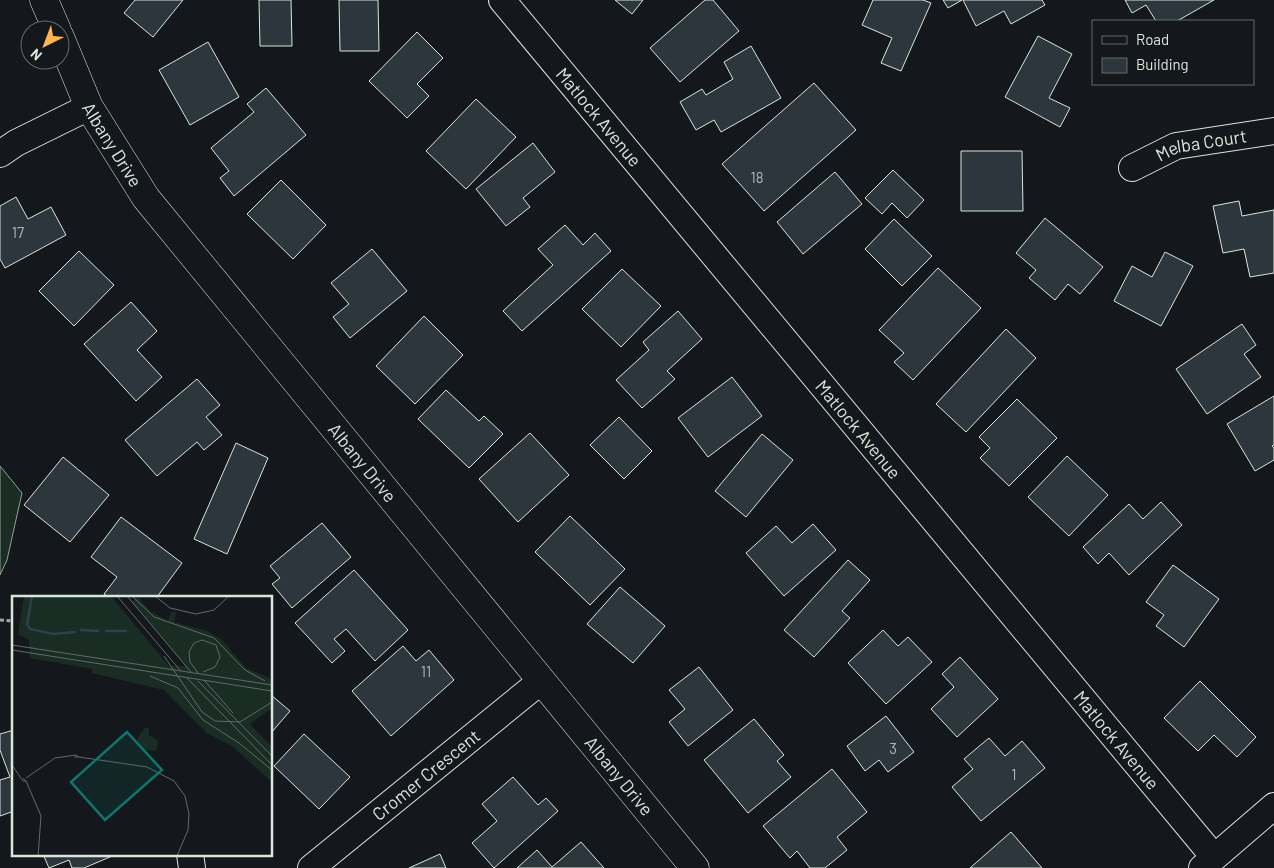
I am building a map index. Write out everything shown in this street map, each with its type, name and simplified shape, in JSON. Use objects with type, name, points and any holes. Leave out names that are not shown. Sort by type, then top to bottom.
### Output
[{"type":"street","points":[[44,0],[53,20]]},
{"type":"street","name":"Matlock Avenue","points":[[502,0],[1208,863]]},
{"type":"street","name":"Albany Drive","points":[[70,62],[89,107],[146,198],[695,868]]},
{"type":"street","points":[[0,154],[16,143],[89,107]]},
{"type":"street","name":"Melba Court","points":[[1132,168],[1176,146],[1274,130]]},
{"type":"street","name":"Cromer Crescent","points":[[311,868],[541,681]]},
{"type":"street","points":[[1208,863],[1274,806]]},
{"type":"green space","points":[[0,466],[22,493],[7,560],[0,575]]},
{"type":"building","points":[[135,0],[183,0],[153,37],[124,13]]},
{"type":"building","points":[[259,0],[291,0],[292,46],[260,46]]},
{"type":"building","points":[[339,0],[378,0],[379,51],[340,51]]},
{"type":"building","points":[[615,0],[643,0],[632,14]]},
{"type":"building","points":[[705,0],[713,0],[739,31],[680,82],[650,48]]},
{"type":"building","points":[[873,0],[923,0],[931,3],[901,71],[881,63],[892,38],[862,25]]},
{"type":"building","points":[[943,0],[962,0],[948,8]]},
{"type":"building","points":[[963,0],[1042,0],[1045,5],[1011,24],[1004,11],[976,26]]},
{"type":"building","points":[[1125,0],[1214,0],[1179,20],[1155,20],[1146,5],[1132,13]]},
{"type":"building","points":[[417,32],[443,58],[417,84],[429,96],[407,118],[369,81]]},
{"type":"building","points":[[1038,36],[1072,54],[1049,98],[1070,108],[1060,127],[1005,97]]},
{"type":"building","points":[[208,42],[239,97],[190,125],[159,70]]},
{"type":"building","points":[[751,46],[781,98],[721,132],[714,120],[696,130],[680,102],[702,89],[706,95],[733,79],[724,62]]},
{"type":"building","points":[[814,83],[856,130],[764,211],[722,164]]},
{"type":"building","points":[[266,88],[306,135],[234,196],[220,178],[229,171],[211,148],[254,112],[247,104]]},
{"type":"building","points":[[476,99],[516,137],[466,189],[426,151]]},
{"type":"building","points":[[533,143],[555,172],[523,198],[530,207],[506,226],[476,189]]},
{"type":"building","points":[[961,151],[1022,151],[1023,211],[961,211]]},
{"type":"building","points":[[893,170],[924,200],[907,218],[892,203],[882,214],[865,198]]},
{"type":"building","points":[[835,172],[862,204],[803,254],[777,222]]},
{"type":"building","points":[[281,180],[326,225],[293,259],[247,214]]},
{"type":"building","points":[[16,197],[28,219],[51,207],[66,235],[5,268],[0,259],[0,206]]},
{"type":"building","points":[[1239,201],[1242,216],[1274,210],[1274,273],[1250,277],[1244,249],[1223,253],[1213,206]]},
{"type":"building","points":[[1045,218],[1103,267],[1080,294],[1068,284],[1055,300],[1029,278],[1036,270],[1016,253]]},
{"type":"building","points":[[894,219],[932,256],[902,286],[865,249]]},
{"type":"building","points":[[565,225],[583,245],[595,233],[611,251],[522,331],[503,311],[553,265],[538,249]]},
{"type":"building","points":[[372,249],[407,291],[350,338],[333,317],[349,304],[331,283]]},
{"type":"building","points":[[79,251],[114,285],[74,326],[39,291]]},
{"type":"building","points":[[1165,252],[1193,266],[1161,326],[1114,301],[1132,266],[1152,277]]},
{"type":"building","points":[[938,268],[981,308],[913,380],[894,362],[904,353],[879,330]]},
{"type":"building","points":[[622,269],[661,306],[621,347],[582,309]]},
{"type":"building","points":[[131,302],[157,331],[137,350],[162,377],[136,401],[84,344]]},
{"type":"building","points":[[678,311],[702,339],[667,371],[675,379],[642,408],[616,380],[649,350],[643,342]]},
{"type":"building","points":[[424,316],[463,355],[415,404],[376,366]]},
{"type":"building","points":[[1242,324],[1256,345],[1244,354],[1261,377],[1207,414],[1176,369]]},
{"type":"building","points":[[1006,329],[1036,358],[966,432],[936,404]]},
{"type":"building","points":[[732,377],[762,416],[708,457],[678,418]]},
{"type":"building","points":[[197,379],[220,405],[206,417],[222,435],[204,450],[197,442],[157,476],[125,440]]},
{"type":"building","points":[[446,390],[479,421],[484,416],[503,434],[469,468],[418,419]]},
{"type":"building","points":[[1274,396],[1274,445],[1272,446],[1274,448],[1274,460],[1255,471],[1227,424]]},
{"type":"building","points":[[1017,399],[1057,438],[1009,486],[980,458],[990,448],[979,437]]},
{"type":"building","points":[[619,417],[652,451],[624,479],[590,445]]},
{"type":"building","points":[[530,433],[569,475],[518,522],[479,479]]},
{"type":"building","points":[[762,434],[793,460],[746,517],[715,491]]},
{"type":"building","points":[[236,443],[268,458],[227,554],[194,539]]},
{"type":"building","points":[[1067,456],[1108,495],[1069,536],[1028,497]]},
{"type":"building","points":[[63,457],[109,495],[70,542],[24,505]]},
{"type":"building","points":[[1161,502],[1182,525],[1129,575],[1109,553],[1098,564],[1083,547],[1129,504],[1143,519]]},
{"type":"building","points":[[570,516],[625,569],[590,605],[535,552]]},
{"type":"building","points":[[121,517],[182,563],[158,596],[107,596],[104,594],[117,577],[91,557]]},
{"type":"building","points":[[322,523],[351,557],[292,608],[272,584],[280,578],[270,566]]},
{"type":"building","points":[[813,524],[836,550],[784,596],[746,553],[776,526],[792,543]]},
{"type":"building","points":[[848,560],[870,580],[842,611],[850,618],[814,657],[784,630]]},
{"type":"building","points":[[1173,565],[1219,599],[1184,647],[1156,626],[1164,615],[1146,602]]},
{"type":"building","points":[[354,570],[408,630],[375,661],[346,629],[334,639],[345,651],[332,663],[295,623]]},
{"type":"building","points":[[620,587],[665,626],[633,663],[587,624]]},
{"type":"building","points":[[883,630],[898,646],[908,637],[932,662],[886,704],[848,663]]},
{"type":"building","points":[[403,646],[416,661],[429,650],[454,680],[391,736],[352,691]]},
{"type":"building","points":[[960,657],[998,699],[957,737],[931,709],[954,687],[942,674]]},
{"type":"building","points":[[699,667],[733,710],[688,746],[669,722],[685,709],[669,690]]},
{"type":"building","points":[[1200,681],[1256,737],[1237,757],[1214,735],[1198,751],[1164,718]]},
{"type":"building","points":[[272,696],[290,711],[272,732]]},
{"type":"building","points":[[886,716],[914,752],[888,772],[879,760],[865,771],[847,746]]},
{"type":"building","points":[[754,719],[784,755],[777,761],[791,777],[748,813],[704,760]]},
{"type":"building","points":[[12,731],[12,812],[0,816],[0,780],[10,777],[0,750],[0,734]]},
{"type":"building","points":[[304,734],[350,777],[319,809],[274,766]]},
{"type":"building","points":[[989,738],[1005,756],[1022,741],[1045,768],[981,821],[952,787],[973,769],[964,759]]},
{"type":"building","points":[[832,769],[867,812],[837,837],[847,850],[825,868],[810,868],[797,851],[790,858],[763,826]]},
{"type":"building","points":[[513,777],[538,805],[546,798],[558,811],[494,868],[472,843],[497,821],[482,804]]},
{"type":"building","points":[[1011,832],[1042,868],[970,868]]},
{"type":"building","points":[[581,842],[604,868],[517,868],[537,850],[552,867]]},
{"type":"building","points":[[440,854],[446,868],[409,868]]},
{"type":"building","points":[[44,856],[112,856],[84,868],[72,868],[69,860],[49,868]]}]
